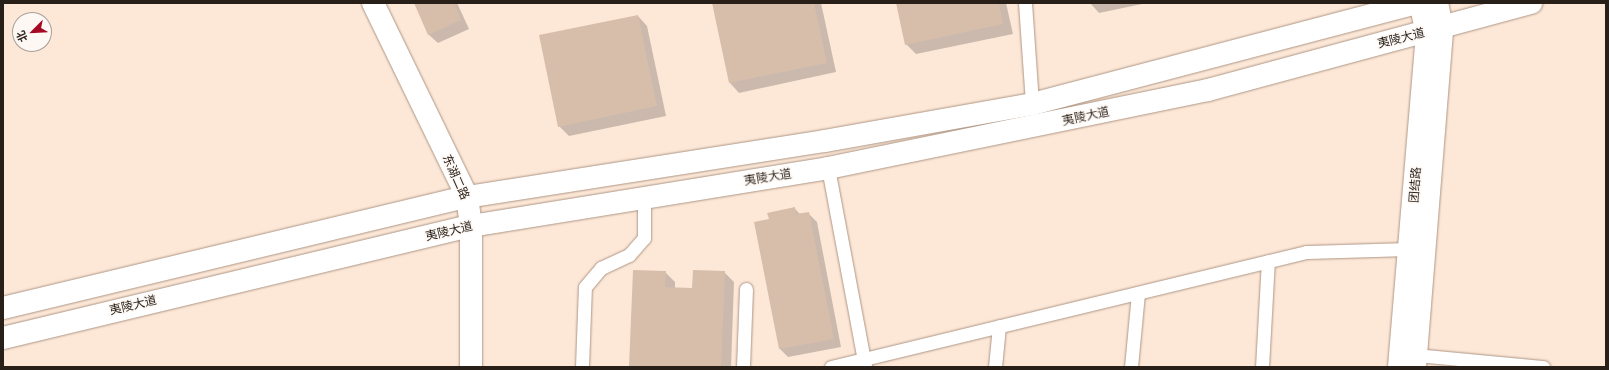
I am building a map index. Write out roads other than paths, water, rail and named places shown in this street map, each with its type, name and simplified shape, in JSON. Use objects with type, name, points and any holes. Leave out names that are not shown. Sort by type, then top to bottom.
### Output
[{"type":"main road","name":"东湖二路","points":[[373,3],[467,197],[471,226],[471,367]]},
{"type":"main road","name":"夷陵大道","points":[[3,308],[467,197],[825,141],[1032,104],[1419,3]]},
{"type":"main road","name":"团结路","points":[[1410,363],[1410,249],[1434,30],[1419,3]]},
{"type":"main road","name":"团结路","points":[[1410,363],[1436,3]]},
{"type":"main road","name":"夷陵大道","points":[[3,338],[471,226],[828,168],[1208,90],[1531,3]]},
{"type":"lane","points":[[1025,3],[1032,104]]},
{"type":"lane","points":[[828,168],[865,363]]},
{"type":"lane","points":[[582,367],[585,287],[601,268],[630,255],[644,238],[644,197]]},
{"type":"lane","points":[[830,367],[865,363],[999,326],[1306,252],[1346,248],[1410,249]]},
{"type":"lane","points":[[1262,367],[1268,261]]},
{"type":"lane","points":[[743,367],[746,289]]},
{"type":"lane","points":[[1131,367],[1138,293]]},
{"type":"lane","points":[[995,367],[999,326]]},
{"type":"lane","points":[[1410,363],[1543,367]]}]
